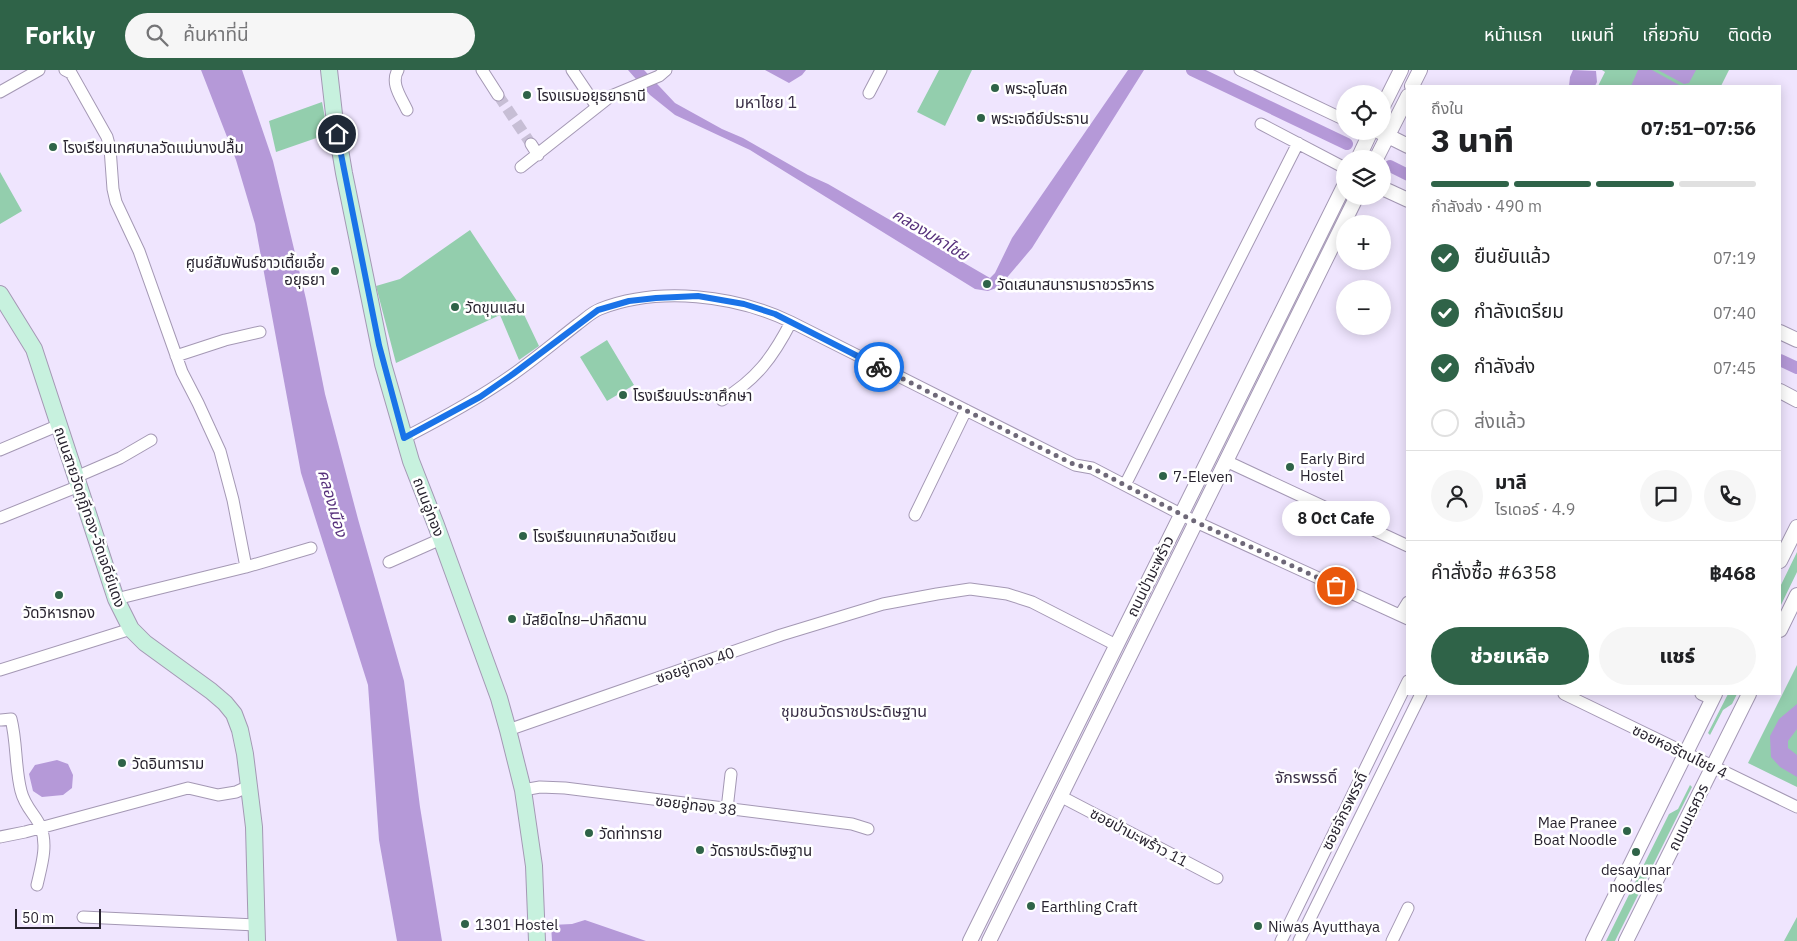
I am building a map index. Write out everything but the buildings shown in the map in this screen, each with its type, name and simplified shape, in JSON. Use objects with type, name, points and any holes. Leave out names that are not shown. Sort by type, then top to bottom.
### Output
[{"type":"main road","name":"ถนนอู่ทอง","points":[[329,70],[344,173],[383,364],[404,438],[481,647],[508,730],[523,790],[534,866],[537,941]]},
{"type":"main road","name":"ถนนสายวัดกุฎีทอง-วัดเจดีย์แดง","points":[[0,294],[34,349],[116,599],[131,629],[145,643],[211,691],[234,714],[240,730],[250,786],[254,827],[257,933]]},
{"type":"street","points":[[0,92],[39,70]]},
{"type":"street","points":[[65,70],[71,73],[107,137],[116,202],[139,251],[182,372],[220,451],[233,500],[246,567]]},
{"type":"street","points":[[398,70],[396,72],[395,85],[407,110]]},
{"type":"street","points":[[482,70],[498,95]]},
{"type":"street","points":[[572,70],[597,107]]},
{"type":"street","points":[[869,92],[881,70]]},
{"type":"street","points":[[1240,70],[1336,116]]},
{"type":"street","points":[[1391,90],[1401,70]]},
{"type":"street","points":[[1412,85],[1420,70]]},
{"type":"street","points":[[521,167],[611,96],[658,74]]},
{"type":"street","points":[[1391,122],[1406,99]]},
{"type":"street","points":[[1261,124],[1336,163]]},
{"type":"street","points":[[1391,138],[1406,145]]},
{"type":"street","points":[[1125,485],[1298,143]]},
{"type":"street","points":[[531,144],[538,155]]},
{"type":"street","points":[[1391,192],[1406,199]]},
{"type":"street","name":"ถนนป่ามะพร้าว","points":[[970,941],[1336,202]]},
{"type":"street","name":"ถนนป่ามะพร้าว","points":[[989,941],[1354,205]]},
{"type":"street","points":[[404,438],[480,397],[598,310],[629,301],[698,296],[744,304],[775,314],[792,322],[1075,465],[1092,468],[1196,522],[1404,617]]},
{"type":"street","points":[[722,400],[750,382],[777,349],[792,322]]},
{"type":"street","points":[[176,356],[225,340],[260,332]]},
{"type":"street","points":[[1781,332],[1797,340]]},
{"type":"street","points":[[1781,392],[1797,400]]},
{"type":"street","points":[[915,515],[966,410]]},
{"type":"street","points":[[0,450],[59,425]]},
{"type":"street","points":[[0,518],[78,482],[151,440]]},
{"type":"street","points":[[1226,461],[1406,545]]},
{"type":"street","points":[[1781,559],[1797,527]]},
{"type":"street","points":[[388,562],[441,539]]},
{"type":"street","points":[[116,599],[246,567],[311,548]]},
{"type":"street","name":"ซอยอู่ทอง 40","points":[[508,730],[781,635],[883,604],[937,594],[970,590],[1007,594],[1032,602],[1116,645]]},
{"type":"street","points":[[1781,628],[1797,595]]},
{"type":"street","points":[[0,670],[131,629]]},
{"type":"street","name":"ซอยจักรพรรดิ์","points":[[1283,936],[1406,685]]},
{"type":"street","name":"ซอยจักรพรรดิ์","points":[[1301,940],[1420,695]]},
{"type":"street","name":"ซอยหอรัตนไชย 4","points":[[1566,695],[1797,807]]},
{"type":"street","name":"ถนนนเรศวร","points":[[1593,941],[1686,753],[1710,695]]},
{"type":"street","name":"ถนนนเรศวร","points":[[1626,941],[1749,695]]},
{"type":"street","points":[[0,719],[11,719],[17,774],[22,794],[28,808],[41,827],[43,856],[37,885]]},
{"type":"street","points":[[1384,728],[1400,736]]},
{"type":"street","points":[[727,809],[731,774]]},
{"type":"street","points":[[0,837],[188,788],[218,795],[236,792],[250,786]]},
{"type":"street","name":"ซอยอู่ทอง 38","points":[[523,790],[540,787],[565,788],[852,824],[868,829]]},
{"type":"street","name":"ซอยป่ามะพร้าว 11","points":[[1060,796],[1217,878]]},
{"type":"street","points":[[1392,941],[1408,908]]},
{"type":"street","points":[[82,916],[257,933]]},
{"type":"street","points":[[1283,936],[1301,940]]},
{"type":"green space","points":[[939,70],[972,70],[945,126],[917,112]]},
{"type":"green space","points":[[1602,70],[1729,70],[1722,85],[1598,85],[1605,72]]},
{"type":"green space","points":[[322,102],[328,134],[276,152],[269,121]]},
{"type":"green space","points":[[0,172],[22,211],[0,224]]},
{"type":"green space","points":[[470,230],[519,304],[539,346],[519,360],[500,315],[396,363],[376,286],[400,279]]},
{"type":"green space","points":[[607,340],[634,385],[607,401],[580,357]]},
{"type":"green space","points":[[1797,552],[1797,572],[1781,605],[1781,585]]},
{"type":"green space","points":[[1797,665],[1797,787],[1748,763]]},
{"type":"green space","points":[[1727,695],[1736,695],[1732,704],[1723,710],[1710,735],[1708,733]]},
{"type":"green space","points":[[1690,785],[1692,787],[1615,941],[1606,941],[1669,814],[1678,809]]},
{"type":"green space","points":[[1797,917],[1797,941],[1784,941]]},
{"type":"water","name":"คลองเมือง","points":[[201,70],[242,70],[273,161],[306,299],[325,394],[404,681],[420,807],[442,941],[397,941],[379,840],[368,685],[301,473],[255,224],[236,160]]},
{"type":"water","points":[[628,70],[644,70],[675,103],[828,184],[990,278],[995,273],[1012,238],[1128,70],[1144,70],[1032,248],[999,287],[988,291],[975,289],[750,150],[675,115],[650,95]]},
{"type":"water","points":[[765,70],[806,70],[802,75],[789,83]]},
{"type":"water","points":[[1573,70],[1596,71],[1597,82],[1596,85],[1569,85]]},
{"type":"water","points":[[1638,70],[1652,70],[1679,85],[1631,85]]},
{"type":"water","points":[[1658,70],[1696,70],[1689,83],[1684,84]]},
{"type":"water","points":[[1797,704],[1797,729],[1788,741],[1788,748],[1797,755],[1797,777],[1780,767],[1771,757],[1770,736],[1779,719]]},
{"type":"water","points":[[57,760],[68,764],[73,775],[72,788],[63,795],[42,797],[33,791],[29,774],[35,765]]},
{"type":"water","points":[[585,920],[646,941],[552,941],[551,925],[572,924]]},
{"type":"waterway","points":[[1192,70],[1347,144]]},
{"type":"waterway","points":[[1391,166],[1406,174]]},
{"type":"waterway","points":[[1781,360],[1797,368]]},
{"type":"tunnel","points":[[498,95],[531,144]]},
{"type":"way so far","points":[[879,367],[1075,465],[1092,468],[1196,522],[1336,586]]},
{"type":"place","name":"พระอุโบสถ","points":[[995,88]]},
{"type":"place","name":"โรงแรมอยุธยาธานี","points":[[527,95]]},
{"type":"place","name":"พระเจดีย์ประธาน","points":[[981,118]]},
{"type":"place","name":"โรงเรียนเทศบาลวัดแม่นางปลื้ม","points":[[53,147]]},
{"type":"place","name":"ศูนย์สัมพันธ์ชาวเตี้ยเอี้ย อยุธยา","points":[[335,271]]},
{"type":"place","name":"วัดเสนาสนารามราชวรวิหาร","points":[[987,284]]},
{"type":"place","name":"วัดขุนแสน","points":[[455,307]]},
{"type":"place","name":"โรงเรียนประชาศึกษา","points":[[623,395]]},
{"type":"place","name":"Early Bird Hostel","points":[[1290,467]]},
{"type":"place","name":"7-Eleven","points":[[1163,476]]},
{"type":"place","name":"โรงเรียนเทศบาลวัดเขียน","points":[[523,536]]},
{"type":"place","name":"8 Oct Cafe","points":[[1336,586]]},
{"type":"place","name":"วัดวิหารทอง","points":[[59,595]]},
{"type":"place","name":"มัสยิดไทย–ปากิสตาน","points":[[512,619]]},
{"type":"place","name":"วัดอินทาราม","points":[[122,763]]},
{"type":"place","name":"Mae Pranee Boat Noodle","points":[[1627,831]]},
{"type":"place","name":"วัดท่าทราย","points":[[589,833]]},
{"type":"place","name":"วัดราชประดิษฐาน","points":[[700,850]]},
{"type":"place","name":"desayunar noodles","points":[[1636,852]]},
{"type":"place","name":"Earthling Craft","points":[[1031,906]]},
{"type":"place","name":"1301 Hostel","points":[[465,924]]},
{"type":"place","name":"Niwas Ayutthaya","points":[[1258,926]]},
{"type":"district","name":"มหาไชย 1","points":[[766,102]]},
{"type":"district","name":"ชุมชนวัดราชประดิษฐาน","points":[[854,711]]},
{"type":"district","name":"จักรพรรดิ์","points":[[1306,777]]},
{"type":"route","points":[[337,134],[383,364],[404,438],[480,397],[598,310],[629,301],[698,296],[744,304],[775,314],[879,367]]},
{"type":"water label","name":"คลองมหาไชย","points":[[931,234]]}]
